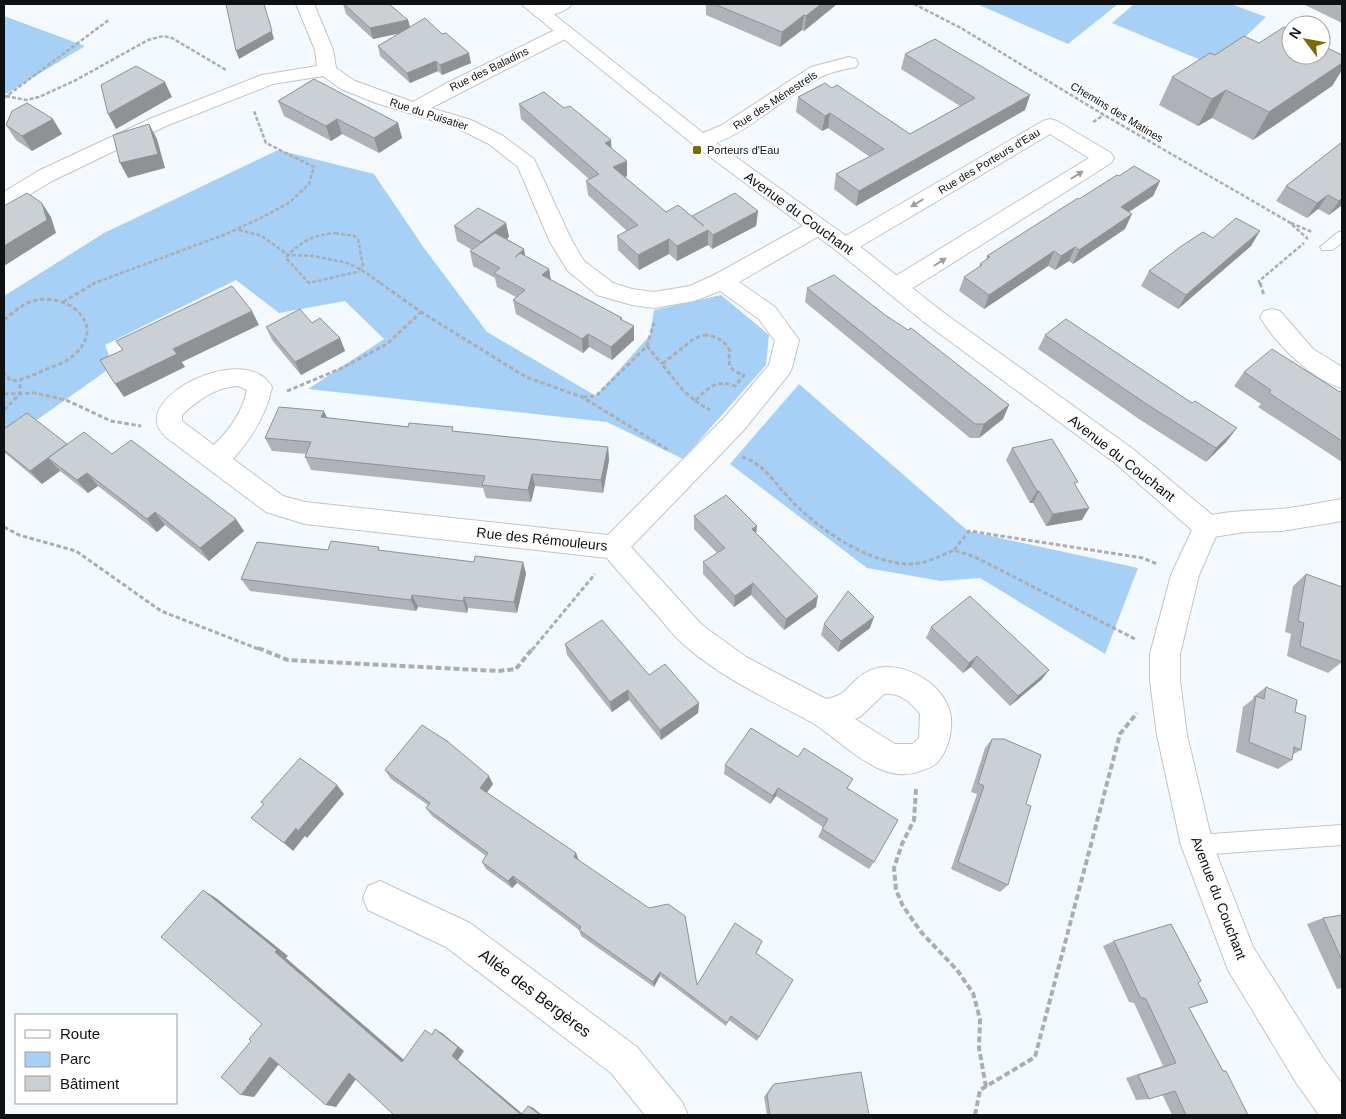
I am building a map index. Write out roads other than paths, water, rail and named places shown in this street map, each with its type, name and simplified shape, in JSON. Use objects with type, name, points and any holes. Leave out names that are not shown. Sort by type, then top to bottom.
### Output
[{"type":"street","points":[[4,201],[45,176],[159,122],[269,79],[327,70],[324,50],[305,4]]},
{"type":"street","name":"Avenue du Couchant","points":[[545,7],[565,32],[701,141],[845,246],[932,316],[1124,456],[1207,527],[1186,575],[1165,654],[1165,681],[1172,735],[1197,845],[1240,958],[1310,1071],[1342,1115]]},
{"type":"street","name":"Rue des Baladins","points":[[415,108],[565,32]]},
{"type":"street","name":"Rue des Ménestrels","points":[[701,141],[729,129],[818,71],[849,63]]},
{"type":"street","name":"Rue du Puisatier","points":[[327,70],[348,85],[383,100],[464,124],[496,140],[527,164],[561,242],[576,266],[605,289],[632,298],[654,300],[694,293],[722,281],[818,227]]},
{"type":"street","name":"Rue des Porteurs d'Eau","points":[[845,246],[1050,125],[1104,158],[924,272],[897,286]]},
{"type":"street","name":"Rue des Rémouleurs","points":[[215,460],[243,431],[260,387],[254,380],[231,375],[220,379],[178,403],[170,412],[169,423],[176,431],[215,460],[275,504],[306,513],[614,547],[734,424],[780,368],[787,340],[768,313],[722,281]]},
{"type":"street","points":[[1272,317],[1305,355],[1342,379]]},
{"type":"street","points":[[1207,527],[1245,521],[1282,520],[1342,510]]},
{"type":"street","points":[[614,547],[692,634],[736,666],[824,714],[878,752],[890,758],[913,759],[922,755],[933,744],[935,713],[930,701],[909,686],[894,681],[881,680],[868,687],[849,706],[837,712],[824,714]]},
{"type":"street","name":"Allée des Bergères","points":[[380,898],[458,935],[466,941],[624,1060],[669,1115]]},
{"type":"lane","points":[[1327,247],[1342,236]]},
{"type":"lane","points":[[1197,845],[1342,835]]},
{"type":"place","name":"Porteurs d'Eau","points":[[697,150]]}]
